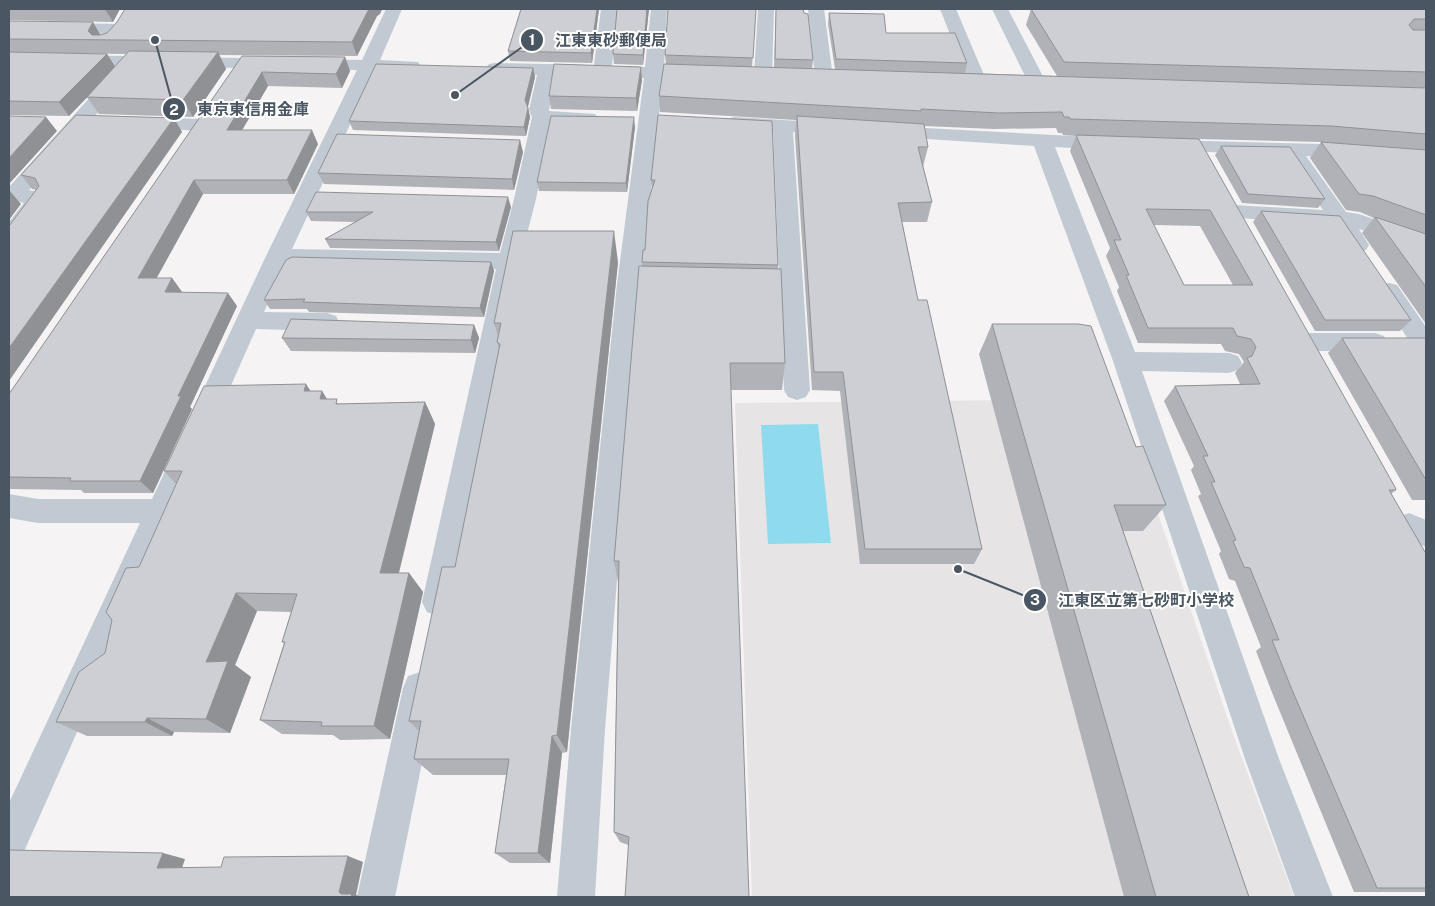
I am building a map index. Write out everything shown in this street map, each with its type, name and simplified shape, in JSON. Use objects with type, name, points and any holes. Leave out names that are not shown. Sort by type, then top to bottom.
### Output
[{"type":"street","points":[[9,843],[278,256],[317,193],[344,138],[369,64],[394,9]]},
{"type":"street","points":[[602,71],[609,9]]},
{"type":"street","points":[[576,897],[588,729],[639,284],[638,119],[654,73],[660,9]]},
{"type":"street","points":[[744,75],[772,76],[766,9]]},
{"type":"street","points":[[816,9],[815,78],[843,78]]},
{"type":"street","points":[[948,9],[978,82]]},
{"type":"street","points":[[1000,9],[1038,84]]},
{"type":"street","points":[[9,27],[122,23],[94,60]]},
{"type":"street","points":[[9,59],[429,66]]},
{"type":"street","points":[[9,237],[38,199],[14,194],[71,122],[134,61]]},
{"type":"street","points":[[227,86],[243,62]]},
{"type":"street","points":[[478,68],[714,74]]},
{"type":"street","points":[[433,627],[486,327],[509,261],[516,198],[547,70]]},
{"type":"street","points":[[959,82],[997,83]]},
{"type":"street","points":[[1017,84],[1058,85]]},
{"type":"street","points":[[532,135],[638,119]]},
{"type":"street","points":[[71,122],[201,125]]},
{"type":"street","points":[[715,122],[1043,142],[1292,150],[1426,159]]},
{"type":"street","points":[[783,126],[782,287],[797,390]]},
{"type":"street","points":[[1043,142],[1126,361],[1262,758],[1314,897]]},
{"type":"street","points":[[1198,147],[1212,172]]},
{"type":"street","points":[[1292,150],[1425,344]]},
{"type":"street","points":[[1249,238],[1230,204],[1351,220],[1426,245]]},
{"type":"street","points":[[278,256],[509,261]]},
{"type":"street","points":[[248,320],[347,323]]},
{"type":"street","points":[[1320,367],[1301,333],[1425,344]]},
{"type":"street","points":[[1126,361],[1229,363]]},
{"type":"street","points":[[9,506],[38,512],[161,511]]},
{"type":"street","points":[[1412,523],[1426,557]]},
{"type":"street","points":[[376,897],[425,666]]},
{"type":"shaded area","points":[[1119,399],[1233,734],[1294,897],[752,897],[735,403]]},
{"type":"water","points":[[818,424],[831,543],[768,544],[761,425]]},
{"type":"building","points":[[125,9],[369,9],[352,42],[9,39],[9,21],[93,22],[88,31],[92,35],[100,35],[107,33]]},
{"type":"building","points":[[521,9],[597,9],[591,53],[508,51]]},
{"type":"building","points":[[617,9],[647,9],[643,55],[613,54]]},
{"type":"building","points":[[668,9],[756,9],[753,58],[665,55]]},
{"type":"building","points":[[776,9],[803,9],[804,13],[808,14],[813,60],[775,59]]},
{"type":"building","points":[[1031,9],[1426,9],[1426,19],[1414,19],[1409,25],[1413,30],[1426,30],[1426,72],[1064,62]]},
{"type":"building","points":[[829,13],[884,14],[886,33],[955,33],[967,63],[836,59]]},
{"type":"building","points":[[129,51],[218,52],[183,100],[87,97]]},
{"type":"building","points":[[9,52],[107,54],[59,102],[9,101]]},
{"type":"building","points":[[242,56],[345,57],[336,74],[262,72],[227,130],[312,130],[287,180],[194,180],[138,278],[172,278],[165,292],[228,293],[178,396],[181,396],[140,481],[70,481],[71,478],[9,477],[9,394]]},
{"type":"building","points":[[376,64],[533,68],[525,100],[528,108],[524,127],[349,121]]},
{"type":"building","points":[[554,64],[641,67],[636,98],[549,96]]},
{"type":"building","points":[[664,64],[1426,88],[1426,134],[1331,126],[1070,119],[1069,117],[1064,117],[1062,112],[999,113],[921,109],[921,111],[659,96]]},
{"type":"building","points":[[76,115],[174,118],[9,348],[9,226],[39,186],[35,178],[21,175]]},
{"type":"building","points":[[658,115],[772,121],[778,265],[642,262],[643,250],[645,250],[648,201],[655,180],[651,180]]},
{"type":"building","points":[[9,116],[46,117],[9,158]]},
{"type":"building","points":[[551,116],[634,117],[626,183],[537,182]]},
{"type":"building","points":[[797,116],[924,124],[928,147],[918,147],[932,202],[898,203],[918,300],[927,300],[982,549],[865,549],[843,372],[814,372]]},
{"type":"building","points":[[337,134],[520,140],[512,179],[318,173]]},
{"type":"building","points":[[1076,135],[1199,139],[1395,487],[1396,490],[1389,490],[1426,552],[1426,888],[1377,888],[1290,685],[1272,640],[1279,640],[1250,568],[1244,567],[1233,541],[1236,540],[1211,482],[1215,482],[1203,456],[1208,456],[1175,386],[1260,384],[1247,358],[1252,356],[1256,347],[1251,339],[1237,336],[1233,328],[1148,328],[1114,240],[1121,240]],"holes":[[[1146,209],[1210,210],[1253,285],[1184,285]]]},
{"type":"building","points":[[1321,142],[1426,150],[1426,215],[1373,196],[1359,194]]},
{"type":"building","points":[[1221,146],[1290,147],[1325,199],[1248,194]]},
{"type":"building","points":[[316,192],[508,197],[496,242],[325,239],[373,212],[306,212]]},
{"type":"building","points":[[1261,211],[1340,216],[1411,320],[1325,320]]},
{"type":"building","points":[[1375,217],[1426,234],[1426,287]]},
{"type":"building","points":[[513,231],[614,231],[557,735],[552,736],[538,853],[495,853],[509,759],[414,759],[421,721],[409,721],[442,567],[455,567],[500,344],[497,342],[501,323],[494,323]]},
{"type":"building","points":[[292,257],[491,262],[480,308],[303,302],[305,299],[264,300],[286,260]]},
{"type":"building","points":[[639,266],[781,269],[785,363],[730,363],[749,897],[625,897],[629,837],[614,832],[619,561],[614,561]]},
{"type":"building","points":[[291,319],[474,325],[471,340],[282,338]]},
{"type":"building","points":[[992,324],[1078,324],[1091,326],[1136,447],[1143,446],[1166,505],[1114,505],[1249,897],[1156,897]]},
{"type":"building","points":[[1342,338],[1426,338],[1426,480]]},
{"type":"building","points":[[306,384],[304,391],[322,391],[320,399],[337,399],[336,404],[425,402],[380,573],[409,573],[374,726],[321,726],[322,722],[260,720],[285,642],[282,642],[297,594],[236,593],[206,662],[228,661],[206,719],[147,718],[145,722],[56,722],[79,672],[105,653],[112,620],[106,612],[126,568],[139,567],[182,471],[164,471],[204,386]]},
{"type":"building","points":[[9,850],[163,853],[157,868],[221,867],[224,857],[348,856],[339,892],[341,894],[352,894],[351,897],[9,897]]},
{"type":"place","name":"東京東信用金庫","points":[[155,40]]},
{"type":"place","name":"江東東砂郵便局","points":[[455,95]]},
{"type":"place","name":"江東区立第七砂町小学校","points":[[958,569]]}]
